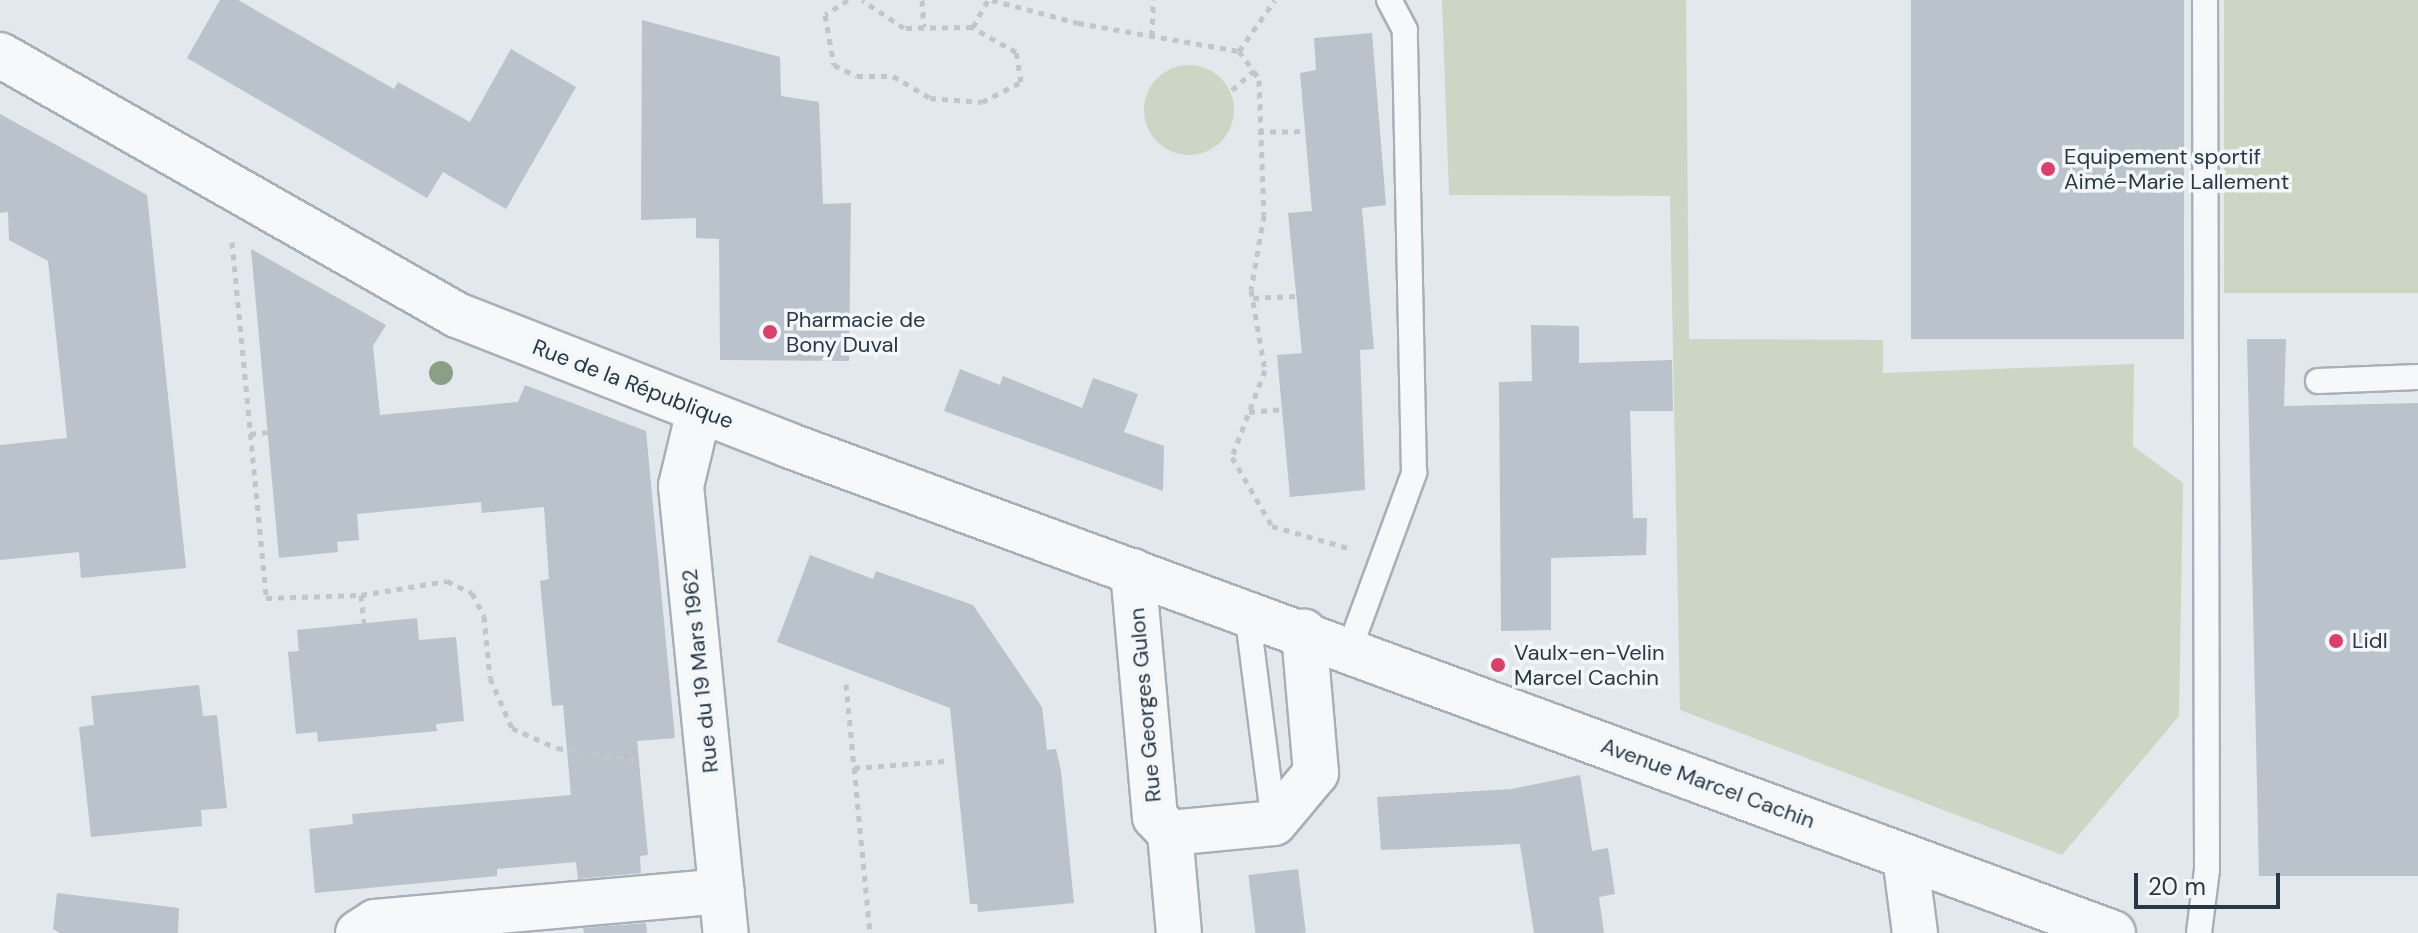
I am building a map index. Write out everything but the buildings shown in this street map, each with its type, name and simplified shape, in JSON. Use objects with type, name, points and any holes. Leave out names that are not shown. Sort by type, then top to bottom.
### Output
[{"type":"street","name":"Rue de la République","points":[[0,55],[457,315],[699,411],[1304,632]]},
{"type":"street","name":"Rue du 19 Mars 1962","points":[[699,411],[681,486],[724,912]]},
{"type":"street","name":"Rue Georges Gulon","points":[[1133,571],[1155,817],[1170,833],[1179,933]]},
{"type":"street","points":[[1274,823],[1316,773],[1304,632]]},
{"type":"street","name":"Avenue Marcel Cachin","points":[[1304,632],[2113,933]]},
{"type":"street","name":"Rue Georges Gulon","points":[[1170,833],[1274,823]]},
{"type":"street","points":[[1905,857],[1915,933]]},
{"type":"street","points":[[358,933],[375,922],[724,912]]},
{"type":"lane","points":[[1349,650],[1414,473],[1405,30],[1389,0]]},
{"type":"lane","points":[[2199,933],[2207,870],[2205,0]]},
{"type":"lane","points":[[2318,381],[2418,377]]},
{"type":"lane","points":[[1247,612],[1274,823]]},
{"type":"path","points":[[848,0],[825,15],[834,65],[857,76],[893,76],[930,98],[982,102],[1021,82],[1016,52],[972,27],[904,28],[862,0]]},
{"type":"path","points":[[922,0],[924,27]]},
{"type":"path","points":[[972,27],[990,0],[1152,36],[1239,51],[1259,80],[1258,132],[1264,215],[1253,298],[1265,370],[1232,457],[1272,526],[1384,558]]},
{"type":"path","points":[[1152,36],[1153,0]]},
{"type":"path","points":[[1239,51],[1275,0]]},
{"type":"path","points":[[1232,90],[1254,71]]},
{"type":"path","points":[[1258,132],[1305,131]]},
{"type":"path","points":[[259,203],[232,239],[266,598],[361,595],[447,581],[472,593],[484,616],[496,701],[512,728],[557,748],[637,761]]},
{"type":"path","points":[[1253,298],[1296,296]]},
{"type":"path","points":[[1249,412],[1281,409]]},
{"type":"path","points":[[250,434],[268,432]]},
{"type":"path","points":[[361,595],[364,624]]},
{"type":"path","points":[[846,684],[870,933]]},
{"type":"path","points":[[854,768],[945,761]]},
{"type":"green space","points":[[1442,0],[1686,0],[1689,339],[1883,340],[1883,373],[2134,364],[2133,446],[2183,483],[2179,716],[2062,855],[1680,710],[1670,196],[1449,195]]},
{"type":"green space","points":[[2224,0],[2418,0],[2418,293],[2224,293]]},
{"type":"green space","points":[[1189,65],[1206,68],[1221,78],[1231,93],[1234,110],[1231,127],[1221,142],[1206,152],[1189,155],[1172,152],[1157,142],[1147,127],[1144,110],[1147,93],[1157,78],[1172,68]]},
{"type":"place","name":"Equipement sportif Aimé-Marie Lallement","points":[[2048,169]]},
{"type":"place","name":"Pharmacie de Bony Duval","points":[[770,332]]},
{"type":"place","name":"Lidl","points":[[2336,641]]},
{"type":"place","name":"Vaulx-en-Velin Marcel Cachin","points":[[1498,665]]}]
